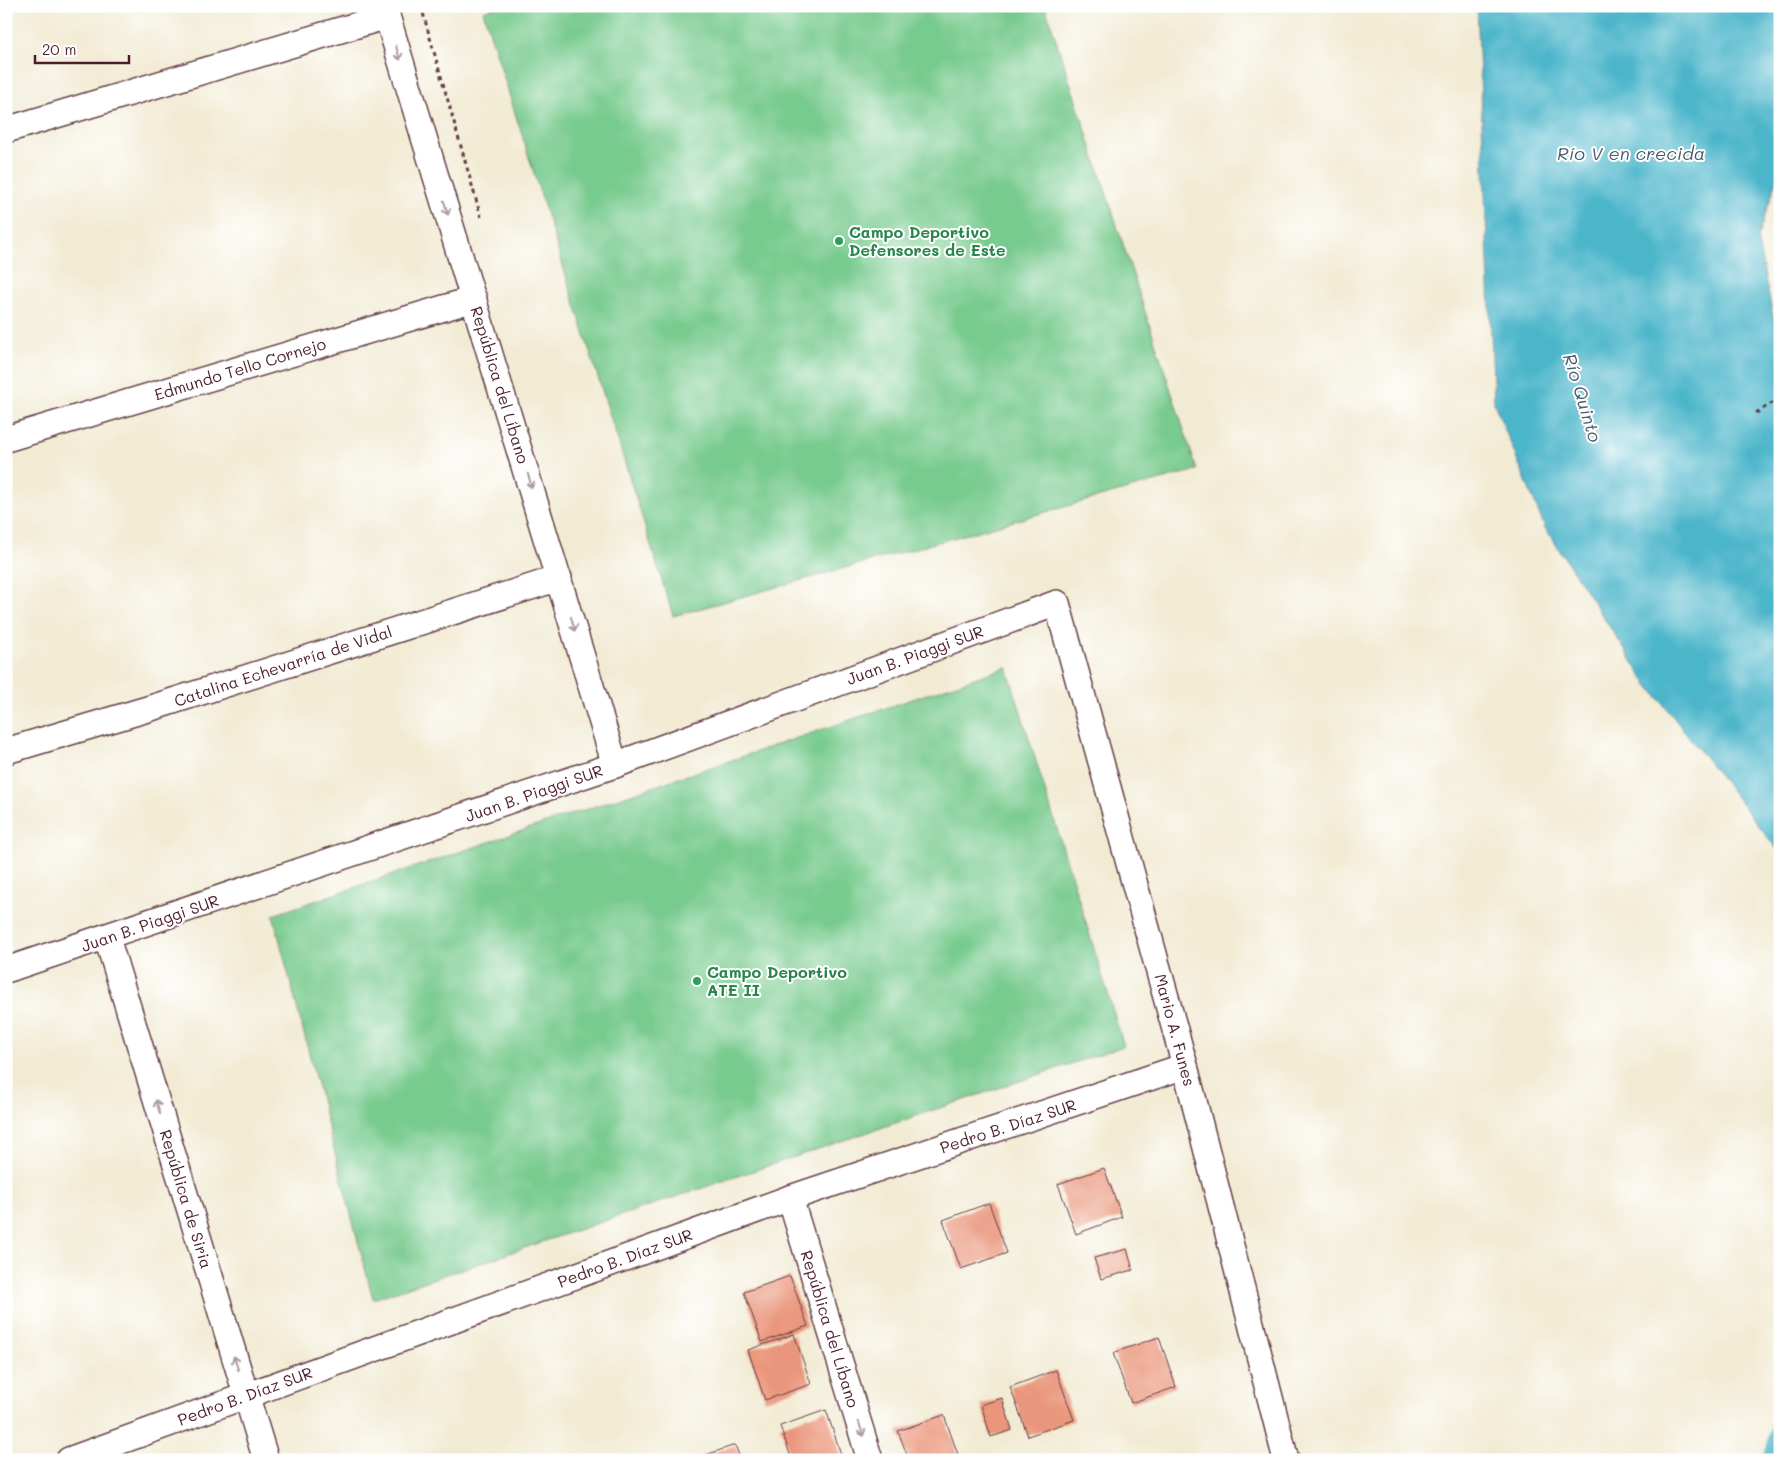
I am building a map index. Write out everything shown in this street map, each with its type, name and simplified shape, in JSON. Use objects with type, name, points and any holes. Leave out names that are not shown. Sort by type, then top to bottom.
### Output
[{"type":"street","points":[[6,130],[386,11]]},
{"type":"street","name":"República del Líbano","points":[[386,11],[615,765]]},
{"type":"street","name":"Edmundo Tello Cornejo","points":[[6,439],[474,299]]},
{"type":"street","name":"Catalina Echevarría de Vidal","points":[[6,751],[151,708],[559,578]]},
{"type":"street","name":"Juan B. Piaggi SUR","points":[[6,970],[107,938],[615,765],[1057,603]]},
{"type":"street","name":"Mario A. Funes","points":[[1057,603],[1185,1066],[1286,1460]]},
{"type":"street","name":"República de Siria","points":[[107,938],[266,1460]]},
{"type":"street","name":"Pedro B. Díaz SUR","points":[[69,1460],[790,1198],[1185,1066]]},
{"type":"street","name":"República del Líbano","points":[[790,1198],[870,1460]]},
{"type":"path","points":[[1756,412],[1780,398]]},
{"type":"green space","name":"Campo Deportivo Defensores de Este","points":[[500,6],[1045,6],[1197,470],[673,616],[483,11]]},
{"type":"green space","name":"Campo Deportivo ATE II","points":[[1007,667],[1124,1046],[373,1299],[273,915]]},
{"type":"water","name":"Río V en crecida","points":[[1477,6],[1780,6],[1780,172],[1757,238],[1780,349],[1780,853],[1645,681],[1545,528],[1494,403]]},
{"type":"building","points":[[1104,1168],[1122,1217],[1076,1234],[1058,1184]]},
{"type":"building","points":[[989,1203],[1007,1253],[961,1269],[943,1220]]},
{"type":"building","points":[[1127,1249],[1133,1270],[1101,1279],[1094,1258]]},
{"type":"building","points":[[790,1276],[808,1326],[762,1342],[744,1292]]},
{"type":"building","points":[[794,1334],[811,1384],[765,1400],[748,1350]]},
{"type":"building","points":[[1159,1337],[1176,1387],[1131,1403],[1113,1353]]},
{"type":"building","points":[[1056,1370],[1074,1420],[1028,1436],[1010,1387]]},
{"type":"building","points":[[1002,1398],[1012,1430],[991,1437],[981,1405]]},
{"type":"building","points":[[826,1410],[843,1460],[792,1460],[780,1426]]},
{"type":"building","points":[[944,1415],[960,1460],[909,1460],[898,1431]]},
{"type":"building","points":[[735,1445],[741,1460],[694,1460],[694,1459]]},
{"type":"waterway","points":[[1768,1460],[1780,1412]]},
{"type":"place","name":"Campo Deportivo Defensores de Este","points":[[839,241]]},
{"type":"place","name":"Campo Deportivo ATE II","points":[[697,981]]},
{"type":"water label","name":"Río Quinto","points":[[1582,398]]}]
